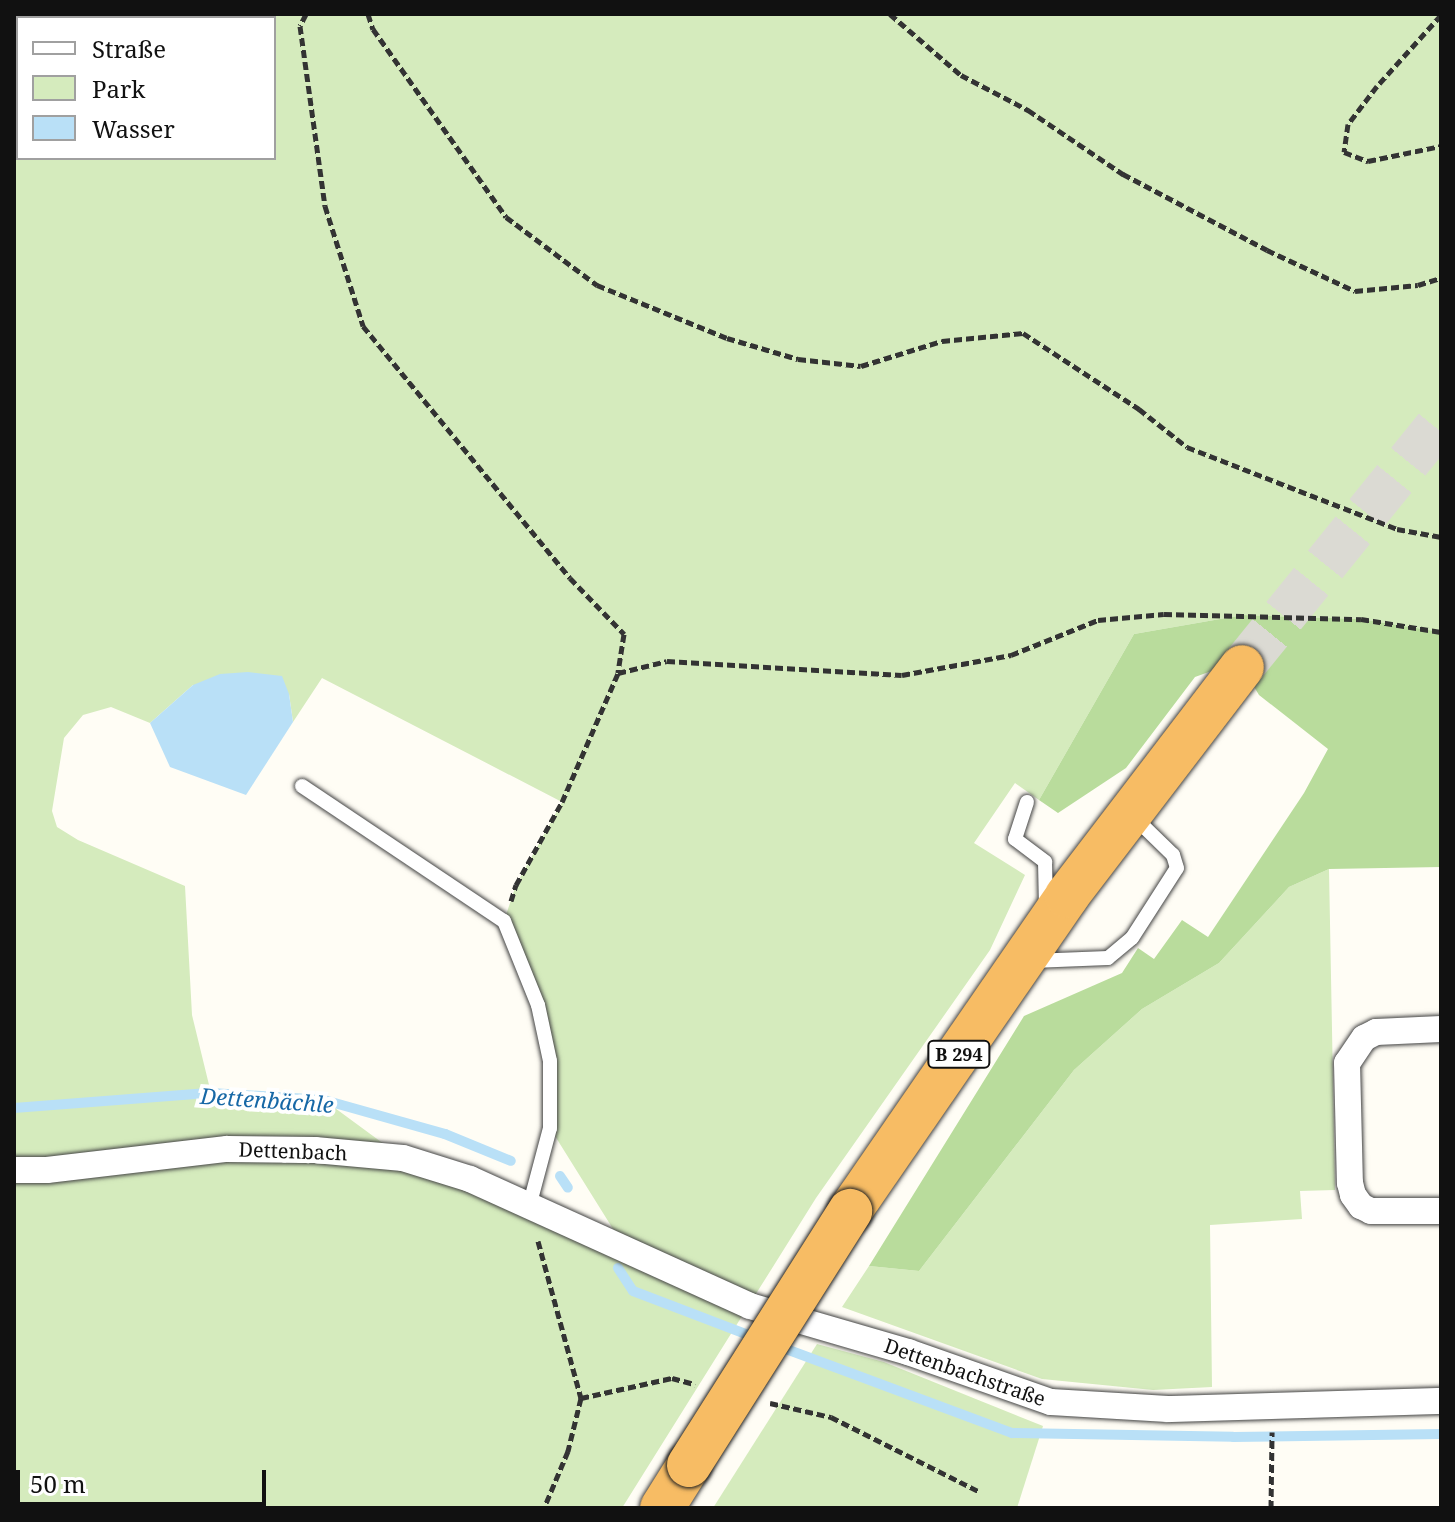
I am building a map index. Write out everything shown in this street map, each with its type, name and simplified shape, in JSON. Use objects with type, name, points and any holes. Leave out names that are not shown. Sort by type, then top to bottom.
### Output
[{"type":"highway","name":"B 294","points":[[662,1508],[850,1211],[1129,812],[1242,667]]},
{"type":"street","points":[[1441,1029],[1376,1032],[1364,1038],[1347,1063],[1350,1183],[1361,1206],[1388,1213],[1441,1211]]},
{"type":"street","name":"Dettenbach","points":[[14,1170],[47,1170],[227,1149],[315,1150],[403,1158],[470,1179],[561,1219]]},
{"type":"street","name":"Dettenbachstraße","points":[[561,1219],[750,1306],[908,1352],[1051,1402],[1168,1409],[1272,1403],[1441,1401]]},
{"type":"lane","points":[[302,786],[504,921],[538,1005],[550,1061],[550,1128],[529,1207]]},
{"type":"lane","points":[[1027,802],[1015,839],[1045,862],[1035,945],[1108,958],[1132,938],[1177,868],[1173,855],[1129,812]]},
{"type":"path","points":[[306,14],[300,26],[325,206],[363,326],[570,578],[624,634],[618,673],[562,802],[516,885],[504,921]]},
{"type":"path","points":[[368,14],[373,29],[506,217],[597,285],[727,338],[814,361],[861,366],[942,341],[1023,333],[1139,409],[1187,447],[1397,529],[1441,537]]},
{"type":"path","points":[[890,14],[961,75],[1028,110],[1123,174],[1267,250],[1355,291],[1418,285],[1441,278]]},
{"type":"path","points":[[1441,15],[1377,86],[1348,124],[1344,152],[1368,161],[1441,146]]},
{"type":"path","points":[[618,673],[667,661],[902,675],[1011,655],[1098,620],[1164,614],[1361,619],[1441,632]]},
{"type":"path","points":[[529,1207],[581,1398],[568,1451],[544,1508]]},
{"type":"path","points":[[581,1398],[672,1378],[700,1385]]},
{"type":"path","points":[[767,1403],[806,1408],[831,1417],[978,1491]]},
{"type":"path","points":[[1271,1454],[1271,1508]]},
{"type":"green space","points":[[14,14],[1441,14],[1441,632],[1361,619],[1243,615],[1134,634],[1039,800],[1015,783],[974,843],[1025,875],[990,950],[816,1198],[622,1508],[14,1508]],"holes":[[[322,678],[562,802],[516,885],[504,921],[550,1061],[550,1128],[623,1245],[403,1158],[324,1100],[211,1093],[192,1015],[185,886],[78,840],[57,827],[52,811],[64,738],[83,715],[111,707],[150,723],[193,685],[289,694],[293,722]]]},
{"type":"green space","points":[[1243,615],[1361,619],[1441,632],[1441,867],[1329,869],[1289,887],[1219,963],[1142,1009],[1074,1070],[919,1271],[869,1266],[1024,1016],[1122,973],[1138,948],[1154,959],[1182,920],[1208,937],[1304,793],[1328,749],[1259,695],[1242,667],[1228,665],[1195,677],[1126,768],[1058,813],[1039,800],[1134,634]]},
{"type":"green space","points":[[1329,869],[1335,1190],[1300,1191],[1302,1219],[1210,1225],[1212,1387],[1153,1390],[1042,1379],[842,1307],[869,1266],[919,1271],[1074,1070],[1142,1009],[1219,963],[1289,887]]},
{"type":"green space","points":[[817,1344],[884,1362],[1043,1426],[1017,1508],[713,1508]]},
{"type":"water","points":[[248,672],[282,676],[289,694],[293,722],[246,795],[170,767],[150,723],[193,685],[220,674]]},
{"type":"waterway","name":"Dettenbächle","points":[[14,1108],[211,1093],[324,1100],[445,1134],[511,1161]]},
{"type":"waterway","points":[[560,1176],[568,1188]]},
{"type":"waterway","points":[[618,1268],[633,1291],[759,1339]]},
{"type":"waterway","points":[[778,1346],[1012,1433],[1233,1437],[1441,1434]]},
{"type":"tunnel","points":[[1242,667],[1441,421]]}]
